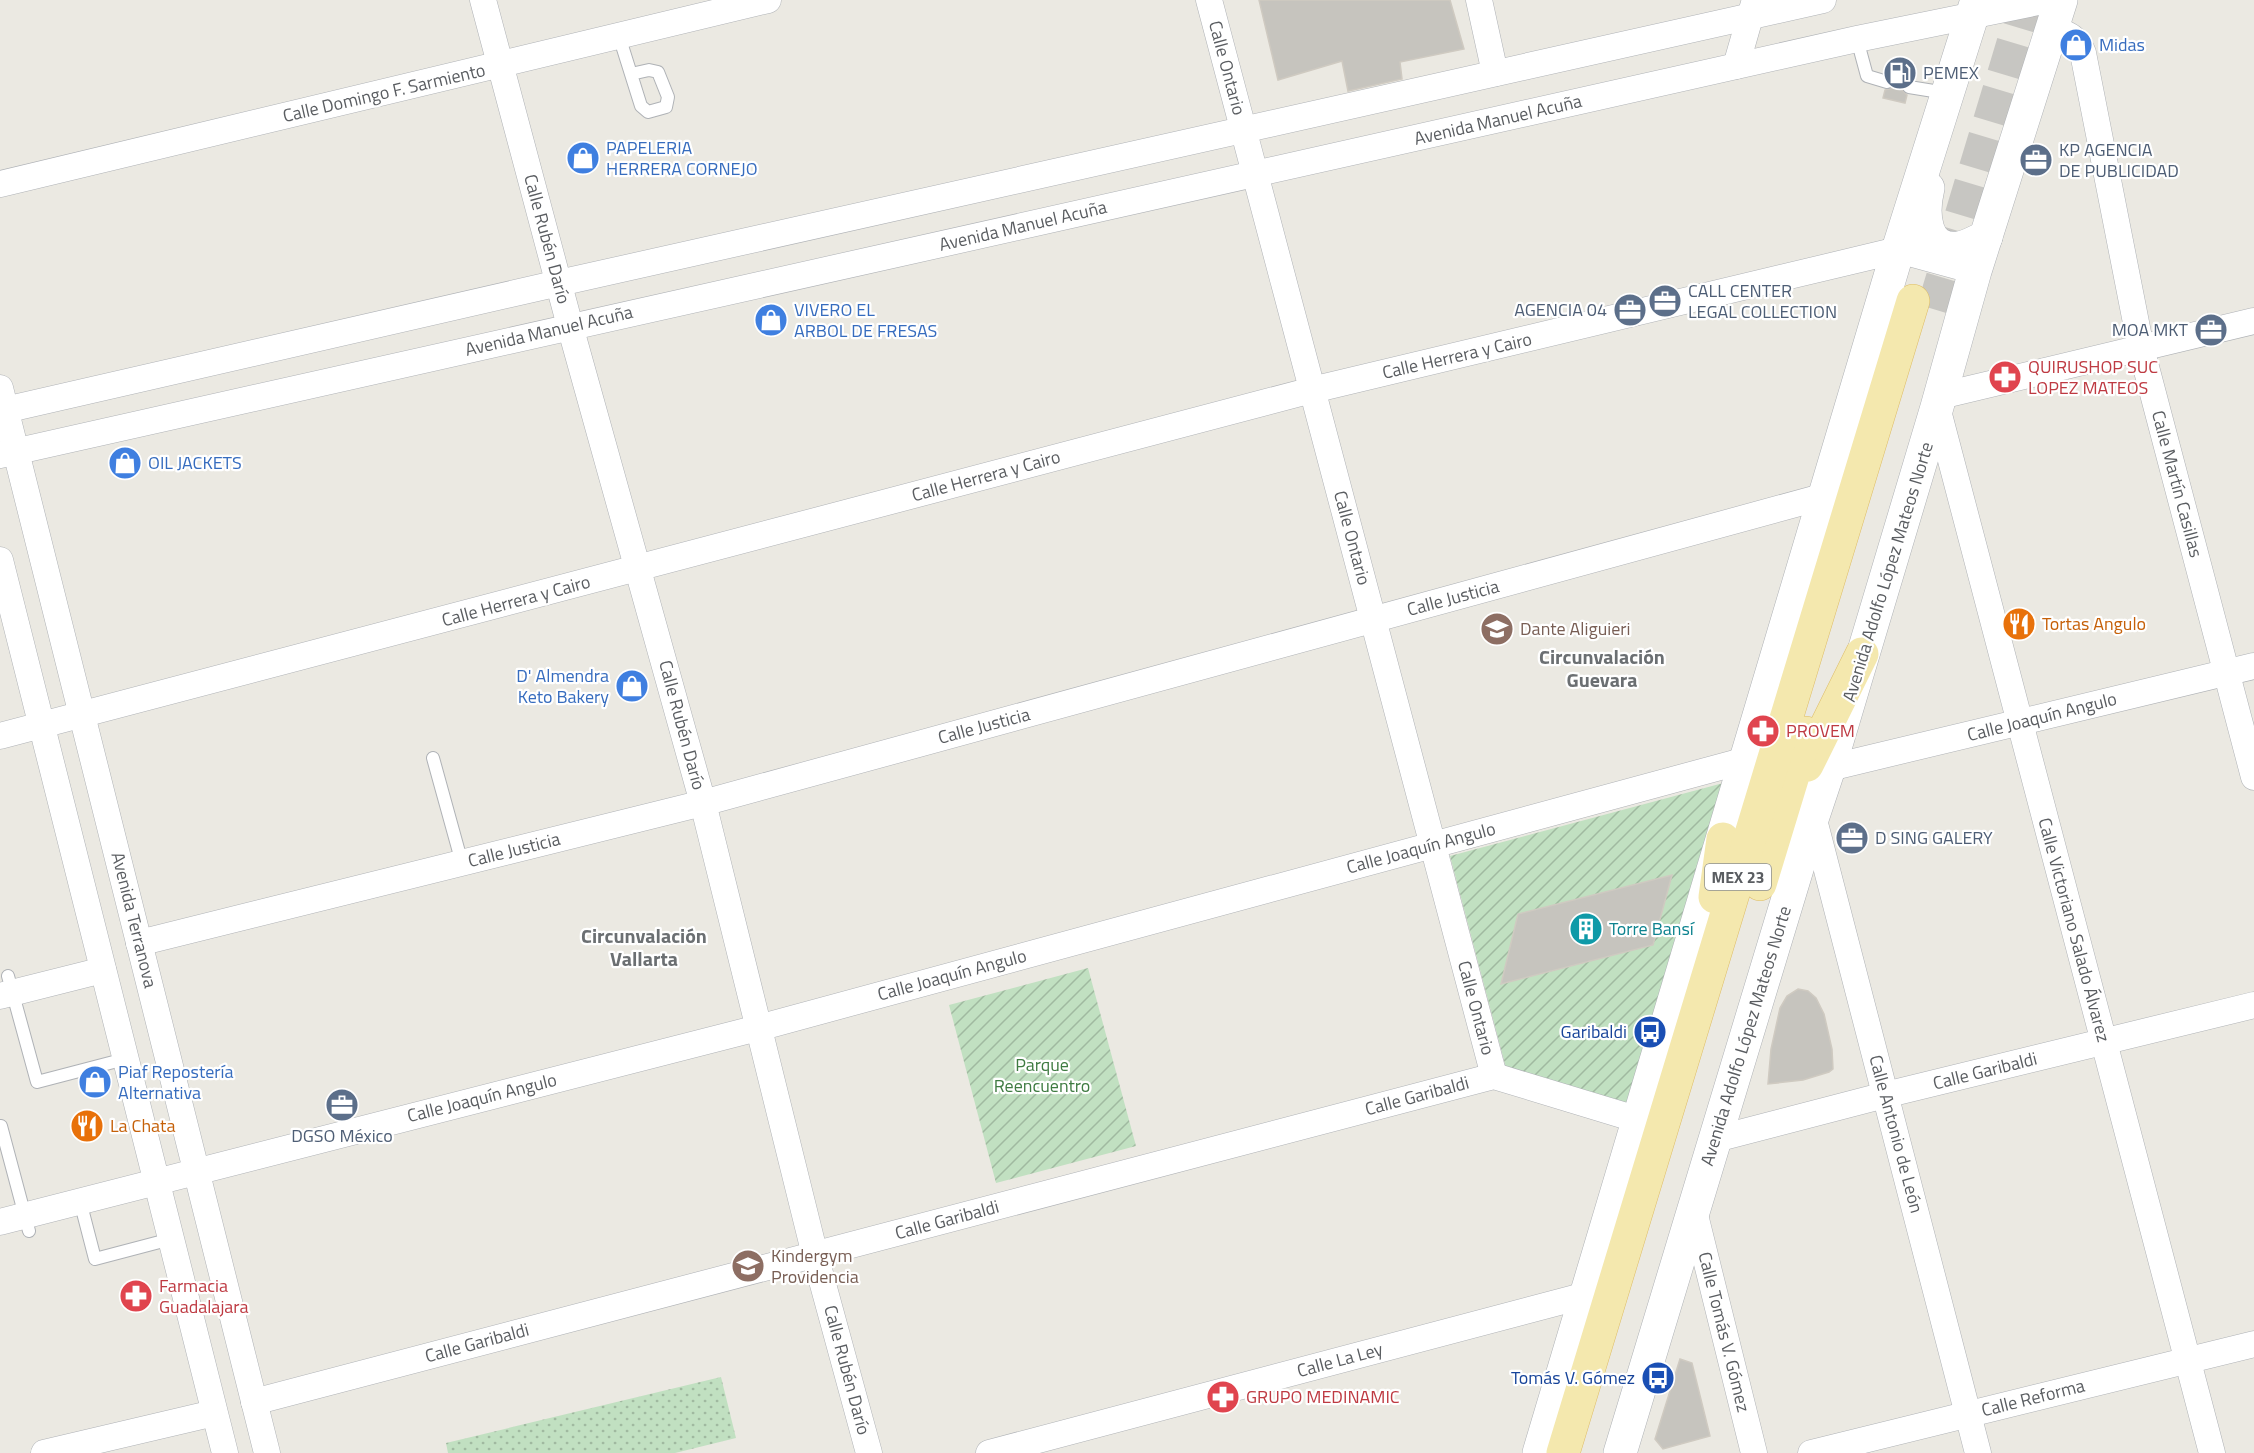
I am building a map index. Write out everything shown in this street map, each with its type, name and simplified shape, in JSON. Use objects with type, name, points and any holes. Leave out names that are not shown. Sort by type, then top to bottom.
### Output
[{"type":"main road","points":[[1539,1453],[1898,250],[1974,8]]},
{"type":"main road","name":"Avenida Adolfo López Mateos Norte","points":[[1620,1453],[1829,768],[2054,9]]},
{"type":"main road","points":[[1929,154],[1930,174],[1924,206],[1925,221],[1930,236],[1942,245],[1956,248],[1967,246],[1986,237]]},
{"type":"main road","name":"Avenida Adolfo López Mateos Norte","points":[[1563,1453],[1704,990],[1923,305],[1779,820],[1583,1453]]},
{"type":"main road","points":[[1779,820],[1862,654]]},
{"type":"main road","points":[[1704,990],[1723,839]]},
{"type":"street","name":"Calle Rubén Darío","points":[[483,0],[570,326],[703,803],[815,1255],[869,1453]]},
{"type":"street","name":"Calle Domingo F. Sarmiento","points":[[0,184],[768,0]]},
{"type":"street","name":"Calle Ontario","points":[[1209,0],[1494,1076]]},
{"type":"street","points":[[1479,0],[1495,73]]},
{"type":"street","points":[[2,403],[559,283],[1495,73],[1752,8],[1823,0]]},
{"type":"street","points":[[1736,66],[1752,8]]},
{"type":"street","name":"Avenida Manuel Acuña","points":[[8,454],[570,326],[1857,39],[1974,8],[2054,9]]},
{"type":"street","name":"Calle Martín Casillas","points":[[2054,9],[2069,35],[2079,43],[2083,53],[2141,348],[2254,777]]},
{"type":"street","name":"Calle Herrera y Cairo","points":[[0,736],[1312,390],[1898,250],[1975,271]]},
{"type":"street","points":[[1939,401],[2254,321]]},
{"type":"street","name":"Calle Victoriano Salado Álvarez","points":[[1939,401],[2020,722],[2212,1453]]},
{"type":"street","name":"Avenida Terranova","points":[[2,403],[8,454],[83,715],[267,1453]]},
{"type":"street","name":"Calle Justicia","points":[[139,943],[703,803],[1825,496]]},
{"type":"street","points":[[0,560],[225,1453]]},
{"type":"street","name":"Calle Joaquín Angulo","points":[[1829,768],[2254,666]]},
{"type":"street","name":"Calle Joaquín Angulo","points":[[0,1238],[18,1222],[158,1190],[1746,760]]},
{"type":"street","name":"Calle Antonio de León","points":[[1813,816],[1978,1453]]},
{"type":"street","points":[[5,986],[101,962]]},
{"type":"street","name":"Calle Garibaldi","points":[[1716,1138],[2254,1005]]},
{"type":"street","name":"Calle Garibaldi","points":[[254,1402],[1494,1076],[1639,1120]]},
{"type":"street","name":"Calle Tomás V. Gómez","points":[[1694,1211],[1754,1453]]},
{"type":"street","name":"Calle La Ley","points":[[989,1453],[1586,1295]]},
{"type":"street","name":"Calle Reforma","points":[[1811,1453],[2254,1344]]},
{"type":"street","points":[[44,1453],[154,1435],[216,1420]]},
{"type":"street","points":[[114,1453],[154,1435]]},
{"type":"lane","points":[[619,36],[631,74]]},
{"type":"lane","points":[[1857,39],[1867,76],[1887,82]]},
{"type":"lane","points":[[1909,87],[1947,94]]},
{"type":"lane","points":[[433,758],[462,863]]},
{"type":"lane","points":[[5,986],[37,1082],[125,1059]]},
{"type":"lane","points":[[1,1126],[18,1222]]},
{"type":"lane","points":[[81,1209],[94,1259],[171,1239]]},
{"type":"green space","points":[[1727,782],[1632,1105],[1506,1068],[1450,856]]},
{"type":"green space","name":"Parque Reencuentro","points":[[1088,968],[1136,1146],[996,1183],[949,1005]]},
{"type":"green space","points":[[721,1377],[736,1438],[675,1453],[448,1453],[446,1443]]},
{"type":"building","points":[[1259,0],[1450,0],[1464,49],[1400,62],[1402,79],[1348,91],[1342,61],[1278,80]]},
{"type":"building","name":"PEMEX","points":[[1892,59],[1914,64],[1911,79],[1901,85],[1907,95],[1905,103],[1883,98],[1885,90],[1892,88],[1895,84],[1893,77],[1888,74]]},
{"type":"building","name":"Torre Bansí","points":[[1672,875],[1653,945],[1501,984],[1518,914]]},
{"type":"building","points":[[1798,989],[1808,991],[1816,998],[1824,1014],[1832,1049],[1833,1069],[1803,1080],[1768,1084],[1771,1049],[1780,1008],[1787,996]]},
{"type":"building","points":[[1680,1359],[1692,1363],[1710,1436],[1663,1449],[1655,1439]]},
{"type":"tunnel","points":[[1933,309],[2026,0]]},
{"type":"place","name":"Midas","points":[[2076,45]]},
{"type":"place","name":"PEMEX","points":[[1900,73]]},
{"type":"place","name":"PAPELERIA HERRERA CORNEJO","points":[[583,158]]},
{"type":"place","name":"KP AGENCIA DE PUBLICIDAD","points":[[2036,160]]},
{"type":"place","name":"CALL CENTER LEGAL COLLECTION","points":[[1665,301]]},
{"type":"place","name":"AGENCIA 04","points":[[1630,310]]},
{"type":"place","name":"VIVERO EL ARBOL DE FRESAS","points":[[771,320]]},
{"type":"place","name":"MOA MKT","points":[[2211,330]]},
{"type":"place","name":"QUIRUSHOP SUC LOPEZ MATEOS","points":[[2005,377]]},
{"type":"place","name":"OIL JACKETS","points":[[125,463]]},
{"type":"place","name":"Tortas Angulo","points":[[2019,624]]},
{"type":"place","name":"Dante Aliguieri","points":[[1497,629]]},
{"type":"place","name":"D' Almendra Keto Bakery","points":[[632,686]]},
{"type":"place","name":"PROVEM","points":[[1763,731]]},
{"type":"place","name":"D SING GALERY","points":[[1852,838]]},
{"type":"place","name":"Torre Bansí","points":[[1586,929]]},
{"type":"place","name":"Garibaldi","points":[[1650,1032]]},
{"type":"place","name":"Piaf Repostería Alternativa","points":[[95,1082]]},
{"type":"place","name":"DGSO México","points":[[342,1105]]},
{"type":"place","name":"La Chata","points":[[87,1126]]},
{"type":"place","name":"Kindergym Providencia","points":[[748,1266]]},
{"type":"place","name":"Farmacia Guadalajara","points":[[136,1296]]},
{"type":"place","name":"Tomás V. Gómez","points":[[1658,1378]]},
{"type":"place","name":"GRUPO MEDINAMIC","points":[[1223,1397]]},
{"type":"district","name":"Circunvalación Guevara","points":[[1602,668]]},
{"type":"district","name":"Circunvalación Vallarta","points":[[644,948]]}]
